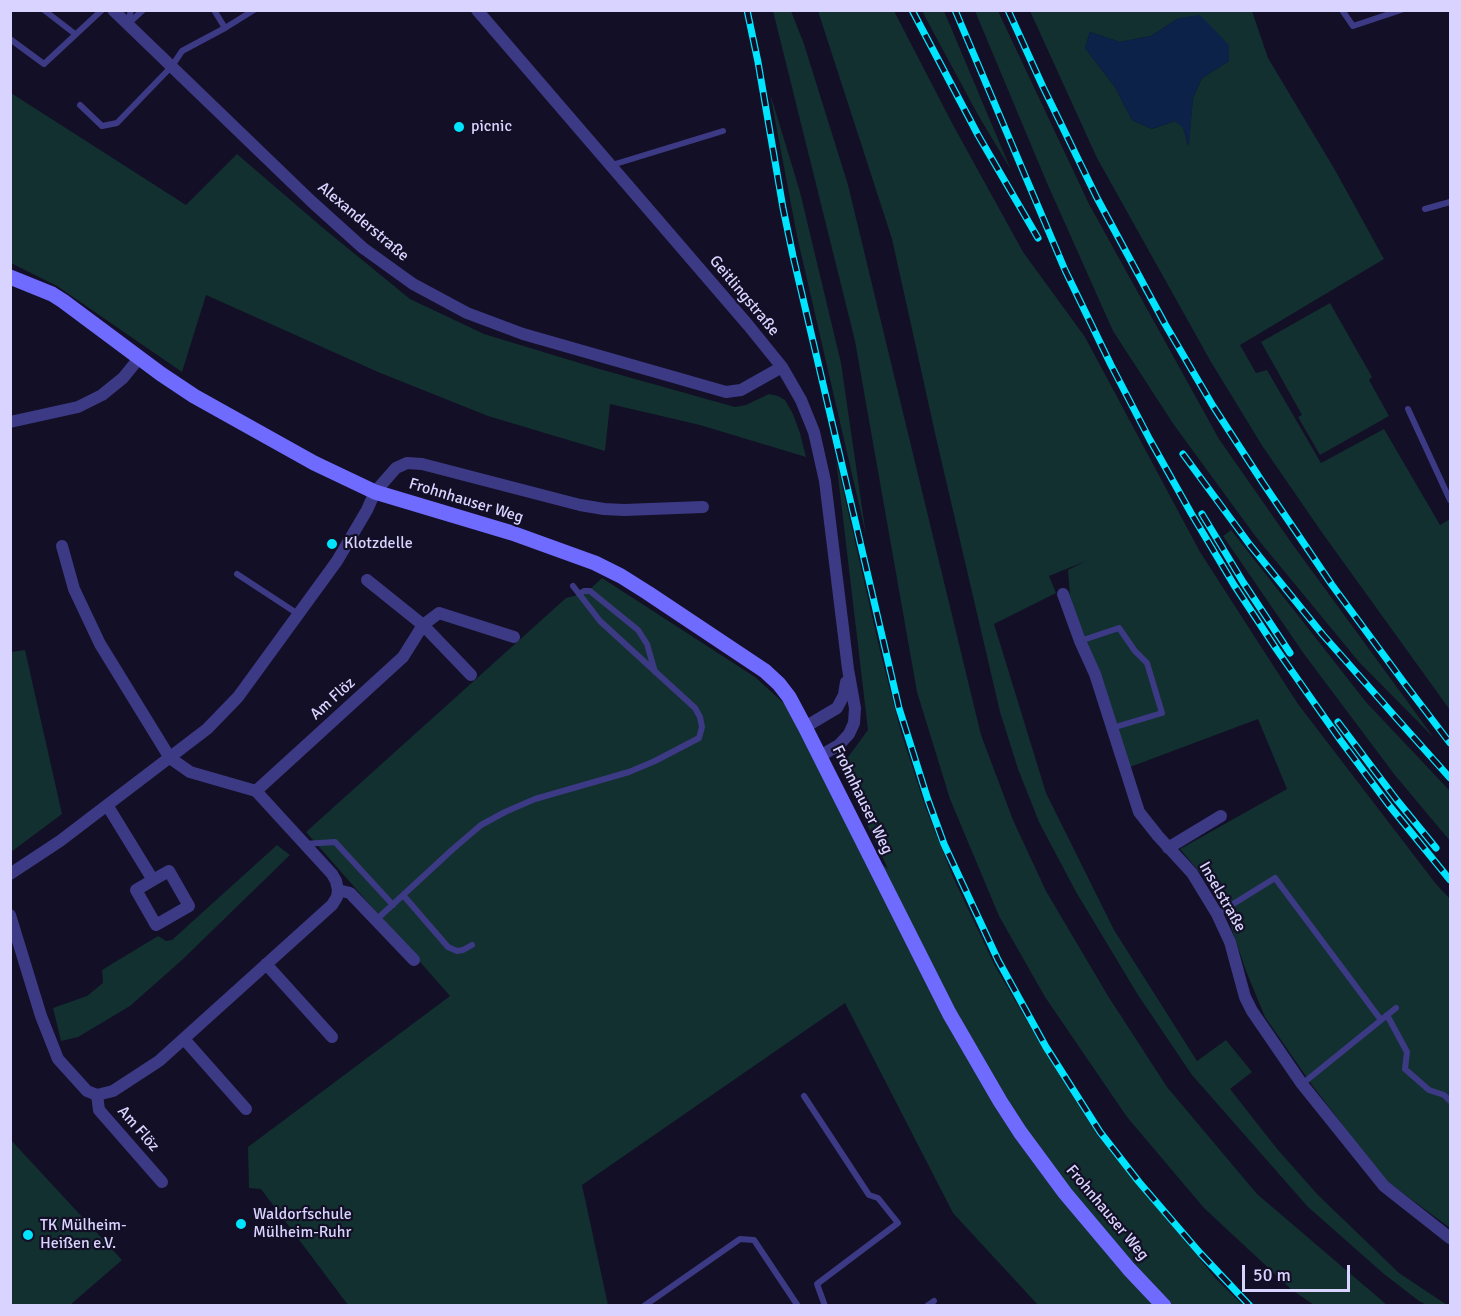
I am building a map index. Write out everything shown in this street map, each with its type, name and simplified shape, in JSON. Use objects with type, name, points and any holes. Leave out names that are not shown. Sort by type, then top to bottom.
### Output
[{"type":"main road","name":"Frohnhauser Weg","points":[[10,277],[58,297],[161,374],[208,404],[314,463],[375,492],[512,533],[595,563],[621,576],[765,672],[779,684],[806,727],[950,1013],[1000,1101],[1065,1192],[1122,1261],[1164,1305]]},
{"type":"street","name":"Alexanderstraße","points":[[113,10],[254,147],[363,248],[413,284],[467,313],[524,334],[726,392],[741,390],[782,367]]},
{"type":"street","name":"Geitlingstraße","points":[[477,10],[741,316],[782,367],[801,400],[814,432],[825,481],[848,669],[855,708],[854,723],[849,734],[839,745],[820,756]]},
{"type":"street","points":[[10,422],[78,407],[102,395],[123,378],[140,357]]},
{"type":"street","name":"Frohnhauser Weg","points":[[375,492],[396,468],[407,463],[422,464],[580,505],[604,509],[703,507]]},
{"type":"street","points":[[10,874],[60,841],[170,758],[207,729],[238,697],[337,561],[368,510],[375,492]]},
{"type":"street","points":[[62,546],[74,590],[100,645],[170,758],[190,772],[256,791],[332,874],[338,890],[350,893],[414,960]]},
{"type":"street","points":[[367,580],[423,625],[471,675]]},
{"type":"street","name":"Inselstraße","points":[[1063,594],[1095,674],[1139,812],[1192,873],[1217,914],[1230,942],[1245,997],[1252,1011],[1302,1084],[1384,1186],[1450,1238]]},
{"type":"street","points":[[423,625],[439,613],[514,637]]},
{"type":"street","name":"Am Flöz","points":[[256,791],[403,657],[423,625]]},
{"type":"street","name":"Geitlingstraße","points":[[806,727],[837,708],[844,695],[848,669]]},
{"type":"street","points":[[108,805],[153,880]]},
{"type":"street","points":[[1168,848],[1221,816]]},
{"type":"street","points":[[169,871],[189,906],[156,925],[136,890],[153,880],[169,871]]},
{"type":"street","name":"Am Flöz","points":[[10,915],[41,1016],[58,1059],[87,1091],[97,1095],[113,1091],[159,1061],[332,905],[338,890]]},
{"type":"street","points":[[266,964],[332,1037]]},
{"type":"street","points":[[184,1039],[246,1108]]},
{"type":"street","name":"Am Flöz","points":[[97,1095],[99,1110],[162,1182]]},
{"type":"lane","points":[[44,10],[75,34]]},
{"type":"lane","points":[[10,39],[44,64],[102,10]]},
{"type":"lane","points":[[128,24],[131,10]]},
{"type":"lane","points":[[128,24],[143,10]]},
{"type":"lane","points":[[214,10],[225,28]]},
{"type":"lane","points":[[80,105],[102,126],[117,123],[172,66],[182,51],[254,10]]},
{"type":"lane","points":[[1342,10],[1353,26],[1401,10]]},
{"type":"lane","points":[[611,166],[723,131]]},
{"type":"lane","points":[[1425,209],[1450,202]]},
{"type":"lane","points":[[1408,409],[1450,500]]},
{"type":"lane","points":[[237,574],[298,614]]},
{"type":"lane","points":[[376,920],[453,849],[482,825],[505,812],[535,799],[629,772],[699,738],[702,728],[695,708],[600,621],[573,586]]},
{"type":"lane","points":[[579,594],[590,591],[638,630],[647,644],[655,672]]},
{"type":"lane","points":[[1080,641],[1119,628],[1146,663],[1162,713],[1112,728]]},
{"type":"lane","points":[[304,844],[335,842],[393,905]]},
{"type":"lane","points":[[1217,914],[1275,878],[1381,1020]]},
{"type":"lane","points":[[403,895],[448,947],[457,951],[472,945]]},
{"type":"lane","points":[[1302,1084],[1396,1008]]},
{"type":"lane","points":[[1387,1015],[1407,1052],[1405,1069],[1429,1090],[1444,1095],[1450,1101]]},
{"type":"lane","points":[[804,1096],[869,1196],[878,1198],[898,1222],[817,1284],[825,1305]]},
{"type":"lane","points":[[644,1305],[740,1239],[754,1240],[798,1305]]},
{"type":"lane","points":[[927,1305],[934,1301]]},
{"type":"green space","points":[[773,11],[791,11],[804,44],[848,185],[981,735],[1013,820],[1046,891],[1108,996],[1167,1087],[1257,1194],[1387,1305],[1314,1305],[1292,1290],[1204,1208],[1127,1117],[1045,997],[999,916],[950,799],[917,692],[855,341]]},
{"type":"green space","points":[[818,11],[894,11],[1023,252],[1085,337],[1200,552],[1298,704],[1436,884],[1450,899],[1450,1228],[1384,1179],[1312,1085],[1265,1017],[1246,971],[1225,909],[1202,875],[1180,849],[1287,789],[1258,719],[1130,767],[1099,669],[1081,631],[1070,596],[1068,570],[1086,561],[1049,576],[1056,593],[994,624],[1046,793],[1114,930],[1197,1061],[1226,1040],[1252,1072],[1230,1089],[1278,1150],[1318,1195],[1399,1273],[1447,1305],[1427,1305],[1419,1301],[1384,1274],[1308,1207],[1192,1075],[1138,995],[1076,892],[1039,822],[1018,769],[1000,712],[892,239]]},
{"type":"green space","points":[[922,11],[944,11],[1011,170],[978,115]]},
{"type":"green space","points":[[975,11],[998,11],[1089,204],[1219,439],[1293,545],[1434,738],[1359,662],[1256,537],[1174,425],[1113,331],[1047,183]]},
{"type":"green space","points":[[1030,11],[1252,11],[1268,58],[1335,170],[1384,259],[1240,345],[1256,373],[1267,370],[1321,463],[1384,429],[1440,525],[1450,519],[1450,710],[1263,447],[1211,362],[1097,158]],"holes":[[[1179,18],[1229,61],[1202,78],[1193,98],[1188,145],[1183,127],[1175,121],[1152,129],[1132,120],[1115,87],[1085,48],[1090,32],[1120,42],[1151,36]]]},
{"type":"green space","points":[[11,93],[186,205],[237,154],[410,299],[484,334],[735,407],[746,405],[769,394],[778,396],[785,400],[793,414],[806,457],[700,425],[610,404],[605,451],[488,416],[378,372],[206,295],[182,372],[57,286],[11,263]]},
{"type":"green space","points":[[770,93],[800,192],[841,363],[866,535],[797,236]]},
{"type":"green space","points":[[1330,303],[1372,377],[1369,380],[1389,416],[1320,455],[1298,417],[1302,415],[1261,342]]},
{"type":"green space","points":[[836,459],[901,732],[925,806],[953,877],[994,964],[1043,1049],[1097,1135],[1217,1280],[1243,1305],[1038,1305],[953,1213],[845,1003],[582,1185],[608,1305],[348,1305],[261,1189],[249,1188],[248,1147],[450,996],[306,832],[566,598],[586,593],[602,578],[755,677],[787,706],[857,844],[888,869],[845,778],[846,760],[868,730]]},
{"type":"green space","points":[[1231,530],[1366,702],[1450,791],[1450,841],[1394,774],[1304,654],[1223,536]]},
{"type":"green space","points":[[25,650],[62,814],[11,852],[11,652]]},
{"type":"green space","points":[[277,845],[290,855],[182,960],[130,1006],[78,1037],[61,1041],[53,1008],[87,996],[103,983],[102,970],[158,936],[166,941],[172,940]]},
{"type":"green space","name":"TK Mülheim- Heißen e.V.","points":[[10,1139],[122,1260],[70,1305],[11,1305]]},
{"type":"water","points":[[1200,15],[1229,45],[1229,61],[1202,78],[1193,98],[1189,147],[1183,128],[1175,121],[1152,129],[1132,120],[1115,87],[1085,48],[1090,32],[1120,42],[1151,36],[1179,18]]},
{"type":"railway","points":[[747,10],[793,256],[899,708],[944,844],[998,960],[1046,1047],[1100,1132],[1200,1253],[1250,1306]]},
{"type":"railway","points":[[912,10],[978,135],[1038,238]]},
{"type":"railway","points":[[955,10],[1065,270],[1111,365],[1191,513],[1234,585],[1341,741],[1388,804],[1450,880]]},
{"type":"railway","points":[[1008,10],[1097,198],[1165,324],[1213,406],[1332,585],[1450,743]]},
{"type":"railway","points":[[1183,454],[1250,545],[1323,635],[1450,778]]},
{"type":"railway","points":[[1202,514],[1290,653]]},
{"type":"railway","points":[[1338,722],[1436,848]]},
{"type":"place","name":"picnic","points":[[459,127]]},
{"type":"place","name":"Klotzdelle","points":[[332,544]]},
{"type":"place","name":"Waldorfschule Mülheim-Ruhr","points":[[241,1224]]},
{"type":"place","name":"TK Mülheim- Heißen e.V.","points":[[28,1235]]}]
